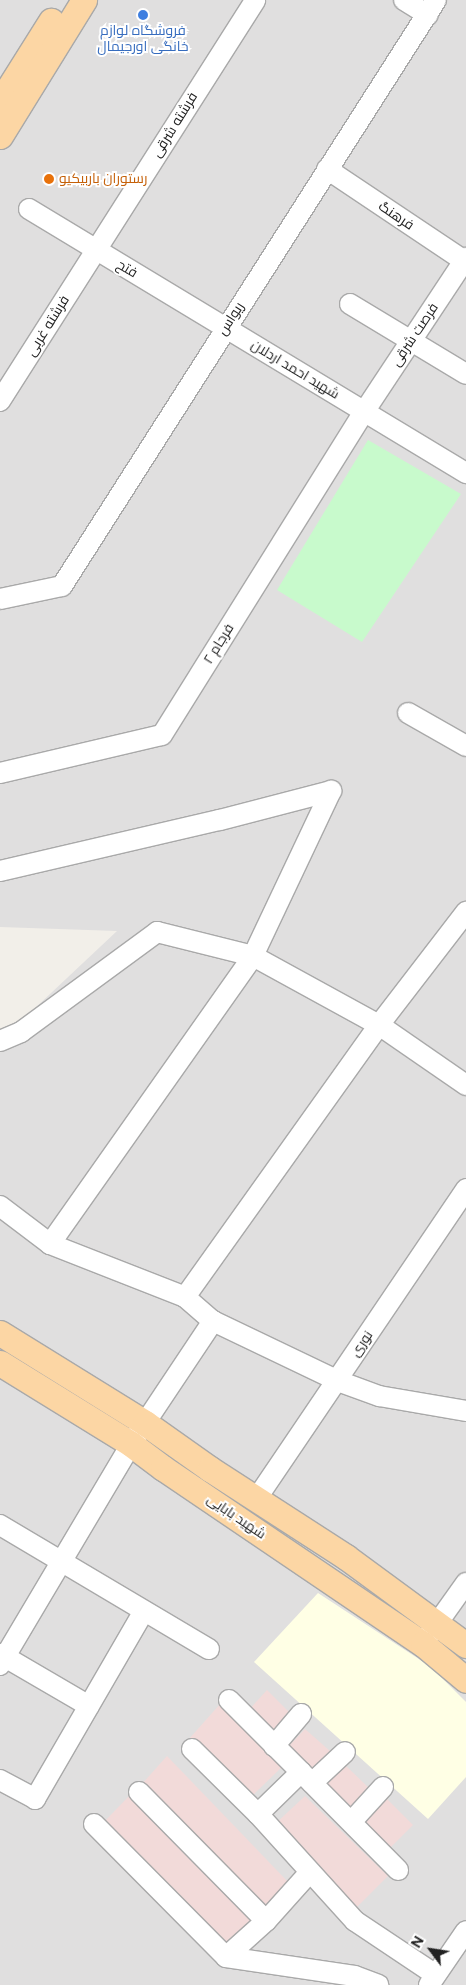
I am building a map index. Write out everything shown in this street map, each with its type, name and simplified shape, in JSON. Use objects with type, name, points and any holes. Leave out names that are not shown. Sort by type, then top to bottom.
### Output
[{"type":"main road","points":[[0,102],[64,0]]},
{"type":"main road","points":[[0,136],[84,0]]},
{"type":"main road","name":"شهید بابایی","points":[[0,1333],[144,1423],[258,1498],[346,1557],[466,1645]]},
{"type":"main road","name":"شهید بابایی","points":[[0,1362],[131,1444],[163,1468],[422,1644],[466,1680]]},
{"type":"street","name":"فرشته شرقی","points":[[96,250],[255,0]]},
{"type":"street","points":[[404,0],[432,7]]},
{"type":"street","name":"ریواس","points":[[0,599],[62,586],[225,328],[432,7]]},
{"type":"street","name":"فرهنگ","points":[[327,170],[466,260]]},
{"type":"street","name":"فتح","points":[[30,210],[225,328]]},
{"type":"street","name":"فرشته غربی","points":[[0,401],[96,250]]},
{"type":"street","name":"فرصت شرقی","points":[[364,412],[466,260]]},
{"type":"street","points":[[350,304],[466,374]]},
{"type":"street","name":"شهید احمد اردلان","points":[[225,328],[364,412]]},
{"type":"street","points":[[364,412],[466,473]]},
{"type":"street","name":"فرجام ۲","points":[[0,773],[162,736],[364,412]]},
{"type":"street","points":[[408,713],[466,746]]},
{"type":"street","points":[[0,871],[220,820],[332,791],[253,956],[50,1244]]},
{"type":"street","points":[[185,1297],[379,1026],[466,912]]},
{"type":"street","points":[[0,1041],[21,1032],[157,932],[253,956],[379,1026],[466,1085]]},
{"type":"street","name":"نوری","points":[[258,1498],[466,1189]]},
{"type":"street","points":[[0,1206],[50,1244],[185,1297],[213,1321],[338,1380],[379,1396],[464,1407]]},
{"type":"street","points":[[89,1706],[2,1659],[144,1423],[213,1321]]},
{"type":"street","points":[[0,1526],[209,1649]]},
{"type":"street","points":[[422,1644],[466,1583]]},
{"type":"street","points":[[0,1780],[35,1799],[144,1611]]},
{"type":"street","points":[[229,1700],[352,1821],[398,1870]]},
{"type":"street","points":[[274,1746],[301,1714]]},
{"type":"street","points":[[192,1749],[258,1814],[309,1873],[355,1921],[433,1980],[466,1931]]},
{"type":"street","points":[[258,1814],[345,1752]]},
{"type":"street","points":[[352,1821],[383,1786]]},
{"type":"street","points":[[138,1792],[266,1921]]},
{"type":"street","points":[[94,1824],[226,1957],[355,1976],[378,1985]]},
{"type":"street","points":[[226,1957],[266,1921],[309,1873]]},
{"type":"shaded area","points":[[0,0],[466,0],[466,1985],[0,1985],[0,1041],[117,931],[0,927]]},
{"type":"shaded area","points":[[318,1593],[431,1667],[466,1702],[466,1777],[428,1819],[254,1662]]},
{"type":"shaded area","points":[[267,1690],[290,1713],[268,1737],[246,1713]]},
{"type":"shaded area","points":[[221,1703],[285,1764],[251,1797],[189,1739]]},
{"type":"shaded area","points":[[305,1729],[330,1751],[311,1775],[286,1749]]},
{"type":"shaded area","points":[[167,1756],[290,1884],[266,1910],[141,1785]]},
{"type":"shaded area","points":[[345,1765],[370,1789],[349,1812],[324,1784]]},
{"type":"shaded area","points":[[130,1795],[255,1923],[224,1950],[103,1823]]},
{"type":"shaded area","points":[[305,1796],[388,1876],[357,1907],[274,1825]]},
{"type":"shaded area","points":[[385,1797],[413,1825],[389,1849],[361,1821]]},
{"type":"green space","points":[[368,440],[461,494],[362,642],[277,590]]},
{"type":"place","name":"فروشگاه لوازم خانگی اورجیمال","points":[[143,15]]},
{"type":"place","name":"رستوران باربیکیو","points":[[49,179]]}]
